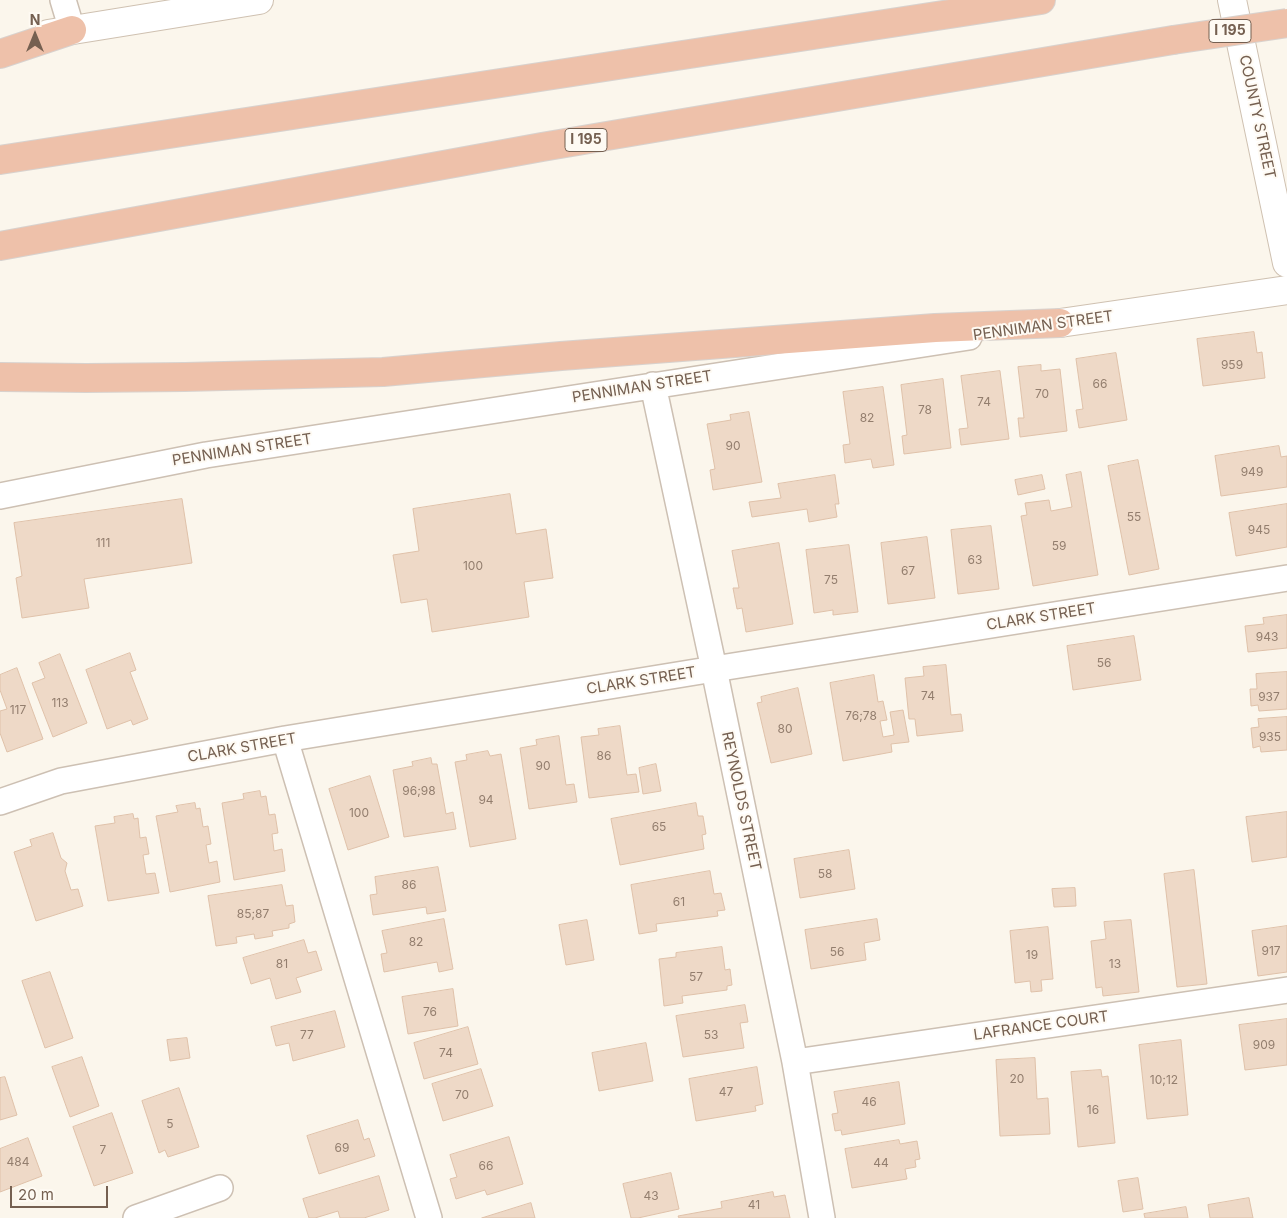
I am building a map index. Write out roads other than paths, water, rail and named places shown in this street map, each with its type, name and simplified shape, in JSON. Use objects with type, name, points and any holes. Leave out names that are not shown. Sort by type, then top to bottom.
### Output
[{"type":"highway","points":[[0,160],[1041,0]]},
{"type":"highway","name":"I 195","points":[[0,246],[542,147],[1287,22]]},
{"type":"highway","points":[[0,54],[72,30]]},
{"type":"highway","points":[[0,377],[185,377],[383,372],[590,353],[935,328],[1060,323]]},
{"type":"main road","points":[[0,42],[259,0]]},
{"type":"main road","name":"COUNTY STREET","points":[[1232,0],[1287,263]]},
{"type":"main road","name":"PENNIMAN STREET","points":[[1060,323],[1287,290]]},
{"type":"street","points":[[63,0],[72,30]]},
{"type":"street","name":"PENNIMAN STREET","points":[[0,496],[206,455],[1060,323]]},
{"type":"street","name":"REYNOLDS STREET","points":[[653,385],[795,1062],[822,1218]]},
{"type":"street","name":"CLARK STREET","points":[[0,802],[61,781],[285,739],[1287,578]]},
{"type":"street","points":[[285,739],[429,1218]]},
{"type":"street","name":"LAFRANCE COURT","points":[[795,1062],[1287,990]]},
{"type":"street","points":[[136,1218],[220,1188]]}]
